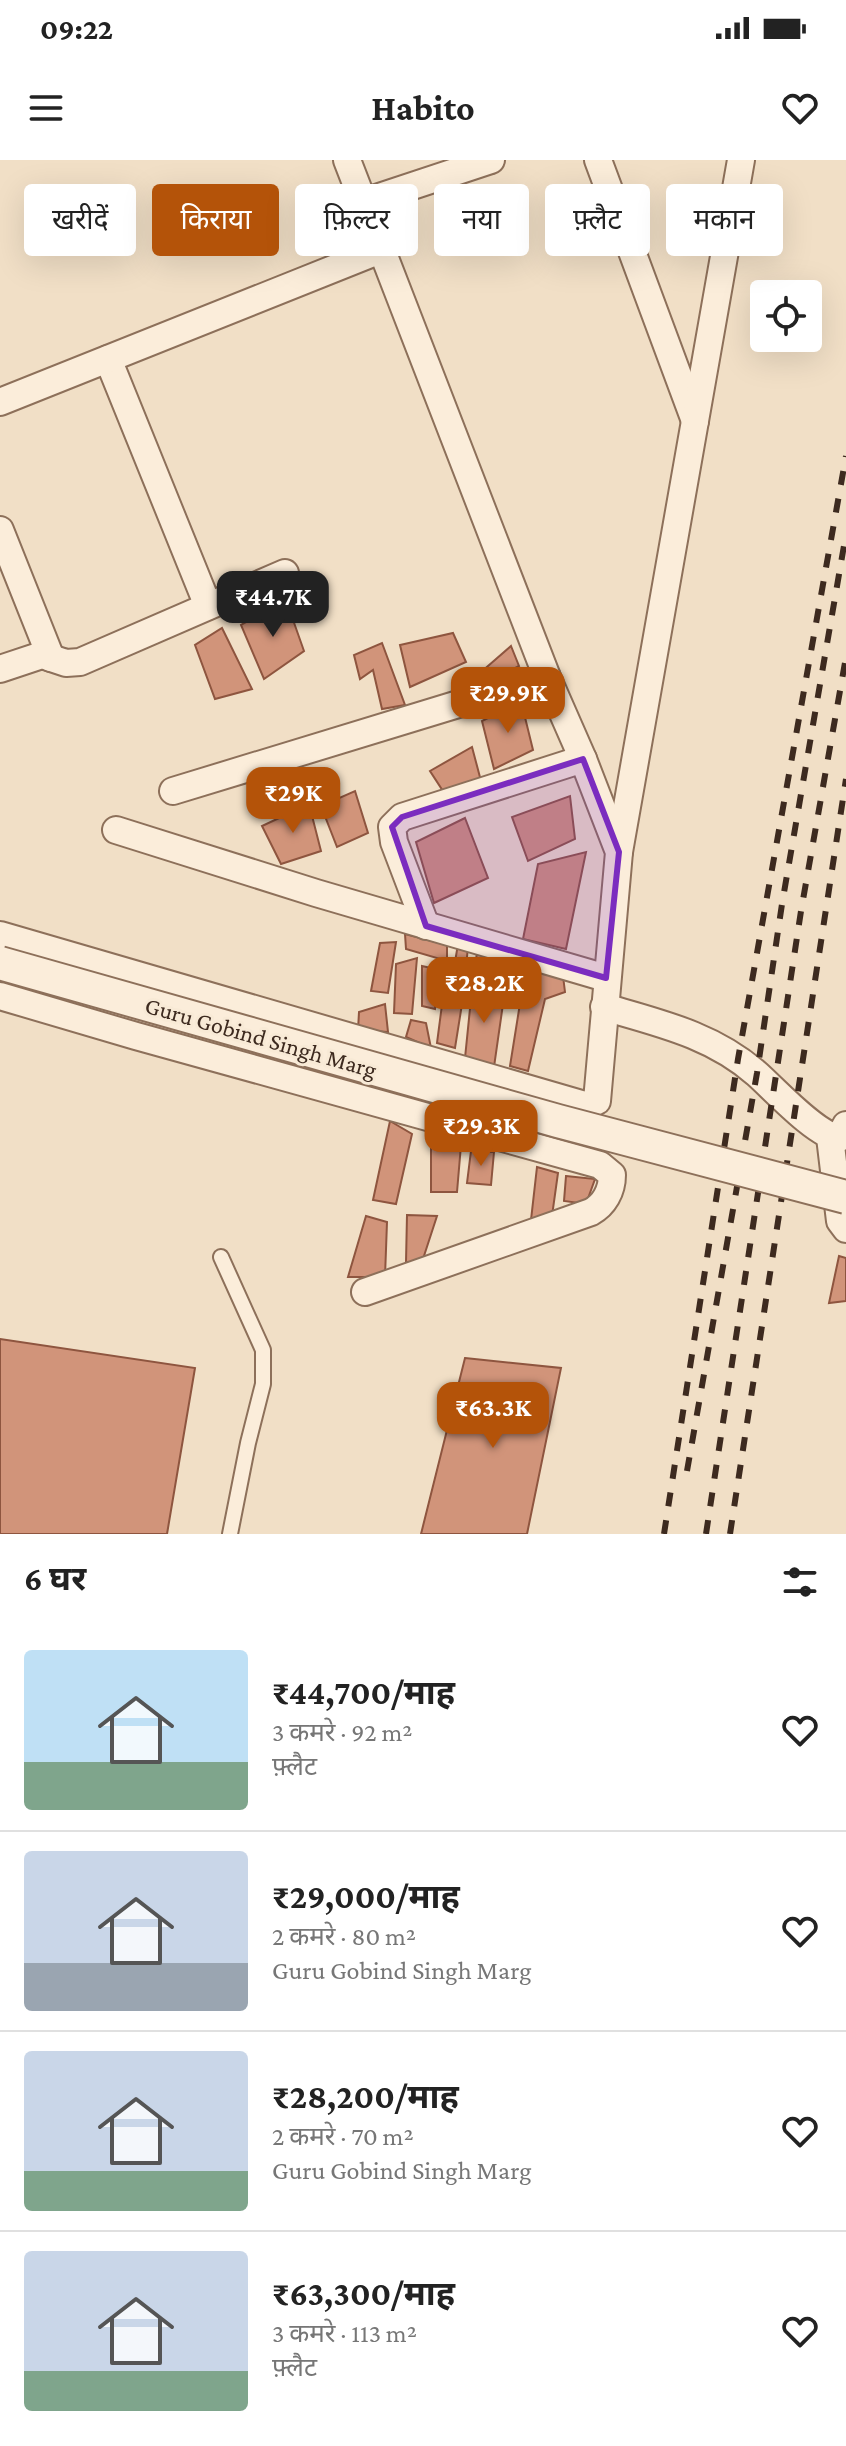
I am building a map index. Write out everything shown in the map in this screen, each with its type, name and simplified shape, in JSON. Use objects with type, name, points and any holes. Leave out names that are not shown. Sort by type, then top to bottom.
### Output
[{"type":"street","points":[[347,160],[357,184]]},
{"type":"street","points":[[418,184],[491,160]]},
{"type":"street","points":[[598,160],[695,421]]},
{"type":"street","points":[[0,935],[588,1106],[597,1101],[619,852],[741,160]]},
{"type":"street","points":[[0,402],[366,256]]},
{"type":"street","points":[[386,256],[547,677],[619,852]]},
{"type":"street","points":[[108,359],[208,606]]},
{"type":"street","points":[[0,530],[51,658]]},
{"type":"street","points":[[0,669],[42,655],[66,663],[80,662],[285,573]]},
{"type":"street","points":[[173,791],[547,677]]},
{"type":"street","points":[[426,926],[394,842],[392,827],[402,817],[583,759]]},
{"type":"street","points":[[116,830],[606,978]]},
{"type":"street","name":"Guru Gobind Singh Marg","points":[[0,963],[543,1117],[846,1197]]},
{"type":"street","points":[[0,996],[600,1165],[612,1175],[604,1202],[591,1212],[365,1292]]},
{"type":"street","points":[[604,1007],[696,1035],[718,1046],[757,1073],[794,1109],[838,1131],[840,1221],[846,1229]]},
{"type":"lane","points":[[221,1257],[263,1350],[263,1384],[230,1534]]},
{"type":"highlighted area","points":[[583,759],[619,852],[606,978],[426,926],[392,827],[402,817]]},
{"type":"building","points":[[286,600],[304,651],[264,679],[241,625]]},
{"type":"building","points":[[222,628],[252,689],[215,699],[195,645]]},
{"type":"building","points":[[453,633],[466,662],[410,687],[400,645]]},
{"type":"building","points":[[382,643],[405,705],[382,709],[373,670],[360,679],[354,655]]},
{"type":"building","points":[[511,646],[519,666],[476,689],[473,679]]},
{"type":"building","points":[[521,701],[533,750],[494,769],[482,721]]},
{"type":"building","points":[[472,747],[481,781],[443,791],[430,771]]},
{"type":"building","points":[[355,791],[368,833],[337,847],[321,806]]},
{"type":"building","points":[[570,796],[575,839],[528,861],[512,817]]},
{"type":"building","points":[[309,804],[321,851],[281,864],[262,826]]},
{"type":"building","points":[[465,818],[488,878],[434,903],[416,842]]},
{"type":"building","points":[[586,852],[566,949],[523,939],[538,864]]},
{"type":"building","points":[[405,934],[447,945],[447,961],[406,949]]},
{"type":"building","points":[[396,942],[388,993],[371,991],[380,943]]},
{"type":"building","points":[[458,944],[468,947],[463,995],[450,992]]},
{"type":"building","points":[[477,953],[504,966],[504,975],[473,979]]},
{"type":"building","points":[[417,958],[412,1014],[394,1013],[396,964]]},
{"type":"building","points":[[422,966],[440,970],[435,1009],[422,1006]]},
{"type":"building","points":[[526,966],[563,976],[565,992],[545,999],[528,1071],[510,1066]]},
{"type":"building","points":[[473,979],[504,997],[494,1067],[465,1058]]},
{"type":"building","points":[[443,997],[462,1004],[455,1048],[437,1043]]},
{"type":"building","points":[[385,1004],[388,1032],[358,1030],[359,1012]]},
{"type":"building","points":[[411,1020],[426,1023],[431,1048],[406,1037]]},
{"type":"building","points":[[390,1121],[412,1134],[396,1204],[373,1200]]},
{"type":"building","points":[[431,1144],[461,1145],[457,1192],[431,1192]]},
{"type":"building","points":[[471,1151],[494,1152],[491,1185],[467,1183]]},
{"type":"building","points":[[537,1167],[558,1173],[552,1216],[531,1220]]},
{"type":"building","points":[[566,1176],[595,1179],[586,1204],[564,1201]]},
{"type":"building","points":[[407,1215],[437,1216],[422,1262],[406,1262]]},
{"type":"building","points":[[366,1216],[387,1222],[385,1277],[348,1277]]},
{"type":"building","points":[[839,1256],[846,1258],[846,1301],[829,1303]]},
{"type":"building","points":[[0,1339],[195,1368],[167,1534],[0,1534]]},
{"type":"building","points":[[465,1358],[561,1368],[527,1534],[421,1534]]},
{"type":"railway","points":[[664,1534],[738,1059],[846,456]]},
{"type":"railway","points":[[687,1471],[757,1073],[782,904],[846,534]]},
{"type":"railway","points":[[706,1534],[801,911],[846,657]]},
{"type":"railway","points":[[730,1534],[846,779]]}]
